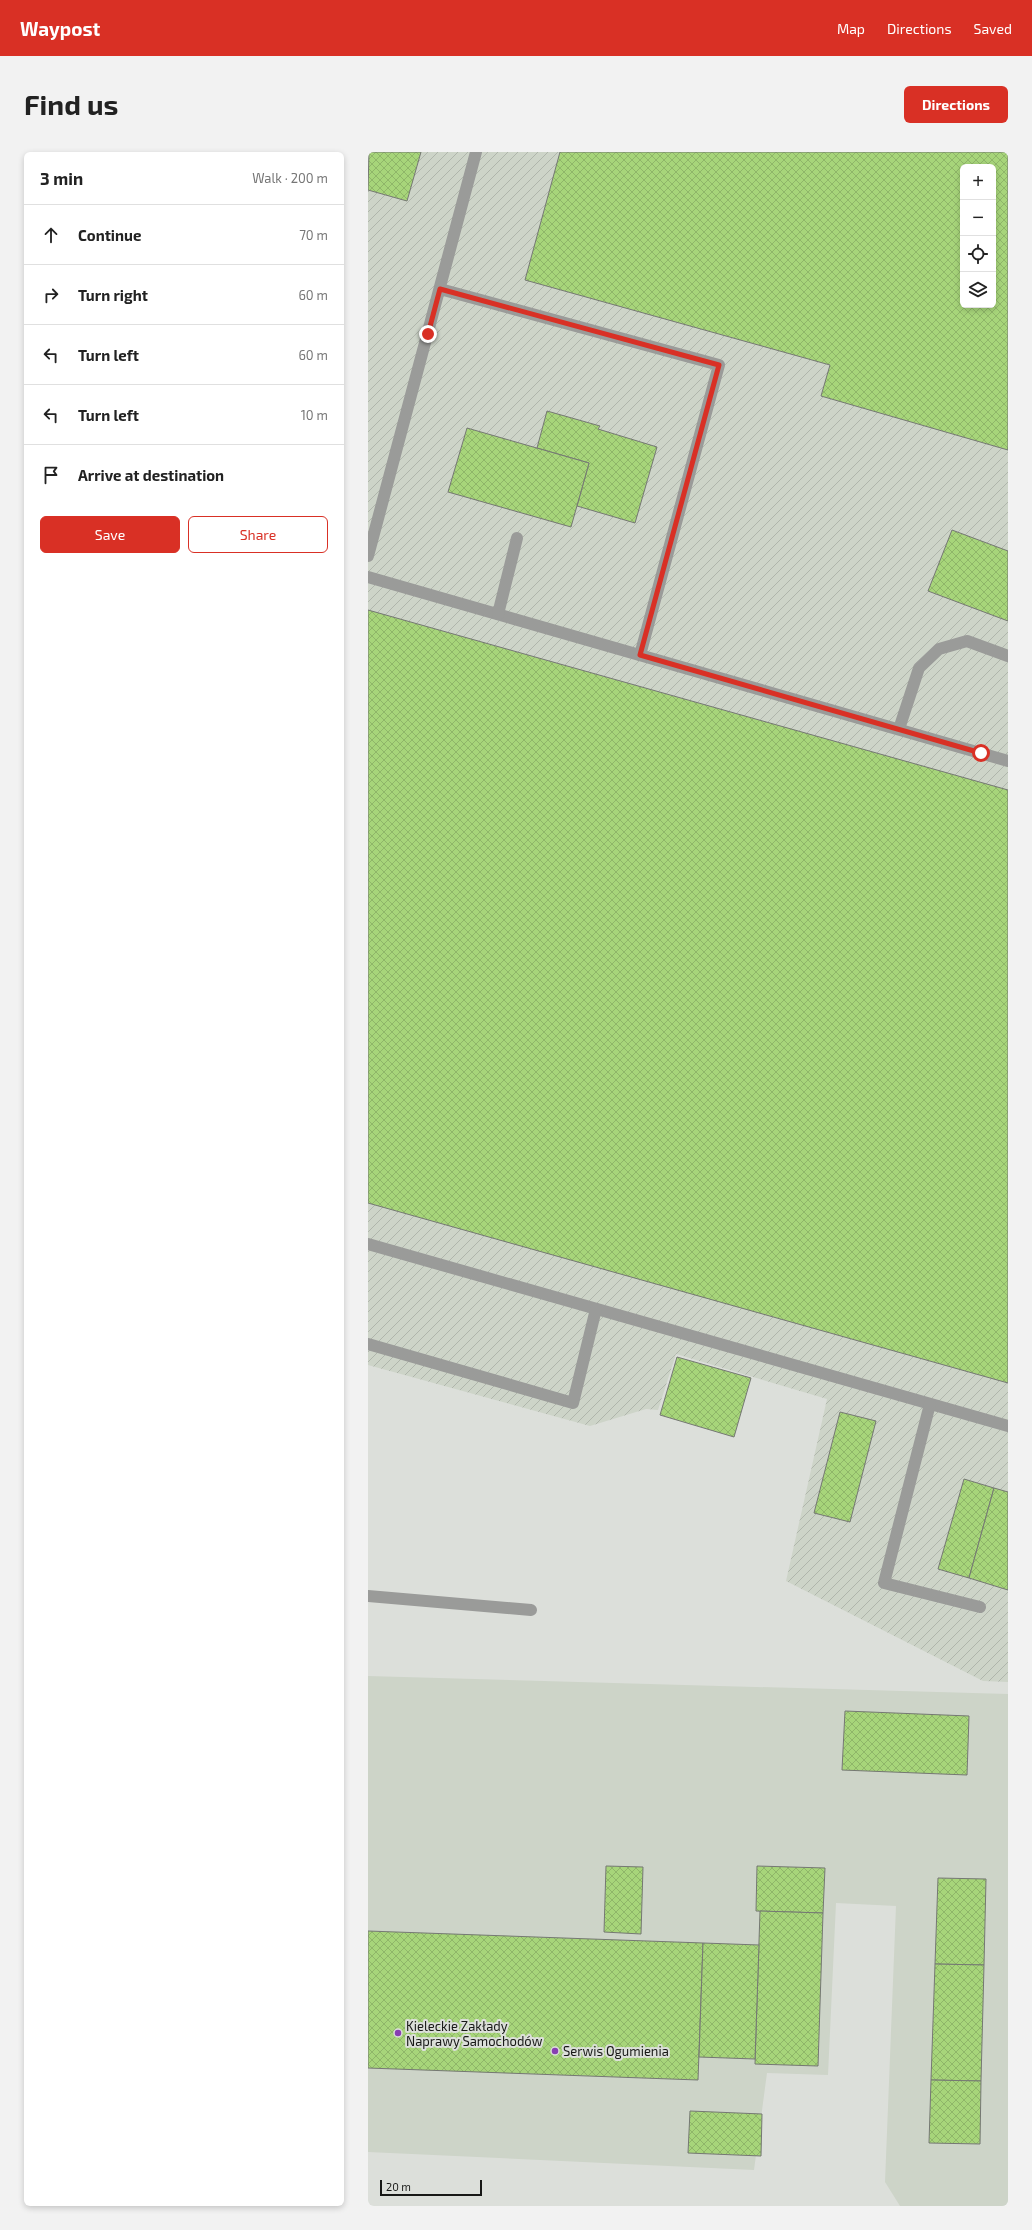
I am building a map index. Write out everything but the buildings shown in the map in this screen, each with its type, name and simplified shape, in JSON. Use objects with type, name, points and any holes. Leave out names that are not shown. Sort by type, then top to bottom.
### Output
[{"type":"lane","points":[[368,556],[476,152]]},
{"type":"lane","points":[[440,289],[719,365],[640,655]]},
{"type":"lane","points":[[498,614],[517,538]]},
{"type":"lane","points":[[368,577],[1008,761]]},
{"type":"lane","points":[[899,729],[919,668],[939,649],[967,641],[1008,656]]},
{"type":"lane","points":[[368,1244],[1008,1426]]},
{"type":"lane","points":[[368,1344],[573,1403],[596,1309]]},
{"type":"lane","points":[[930,1404],[884,1583],[980,1607]]},
{"type":"lane","points":[[368,1596],[531,1610]]},
{"type":"shaded area","points":[[368,152],[1008,152],[1008,1682],[983,1681],[786,1581],[827,1399],[676,1354],[658,1410],[646,1409],[590,1426],[368,1365]]},
{"type":"shaded area","points":[[368,1676],[1008,1694],[1008,2206],[900,2206],[885,2182],[896,1906],[836,1903],[828,2075],[767,2073],[754,2170],[368,2152]]},
{"type":"place","name":"Kieleckie Zakłady Naprawy Samochodów","points":[[398,2033]]},
{"type":"place","name":"Serwis Ogumienia","points":[[555,2051]]},
{"type":"route","points":[[428,334],[440,289],[719,365],[640,655],[981,753]]}]
